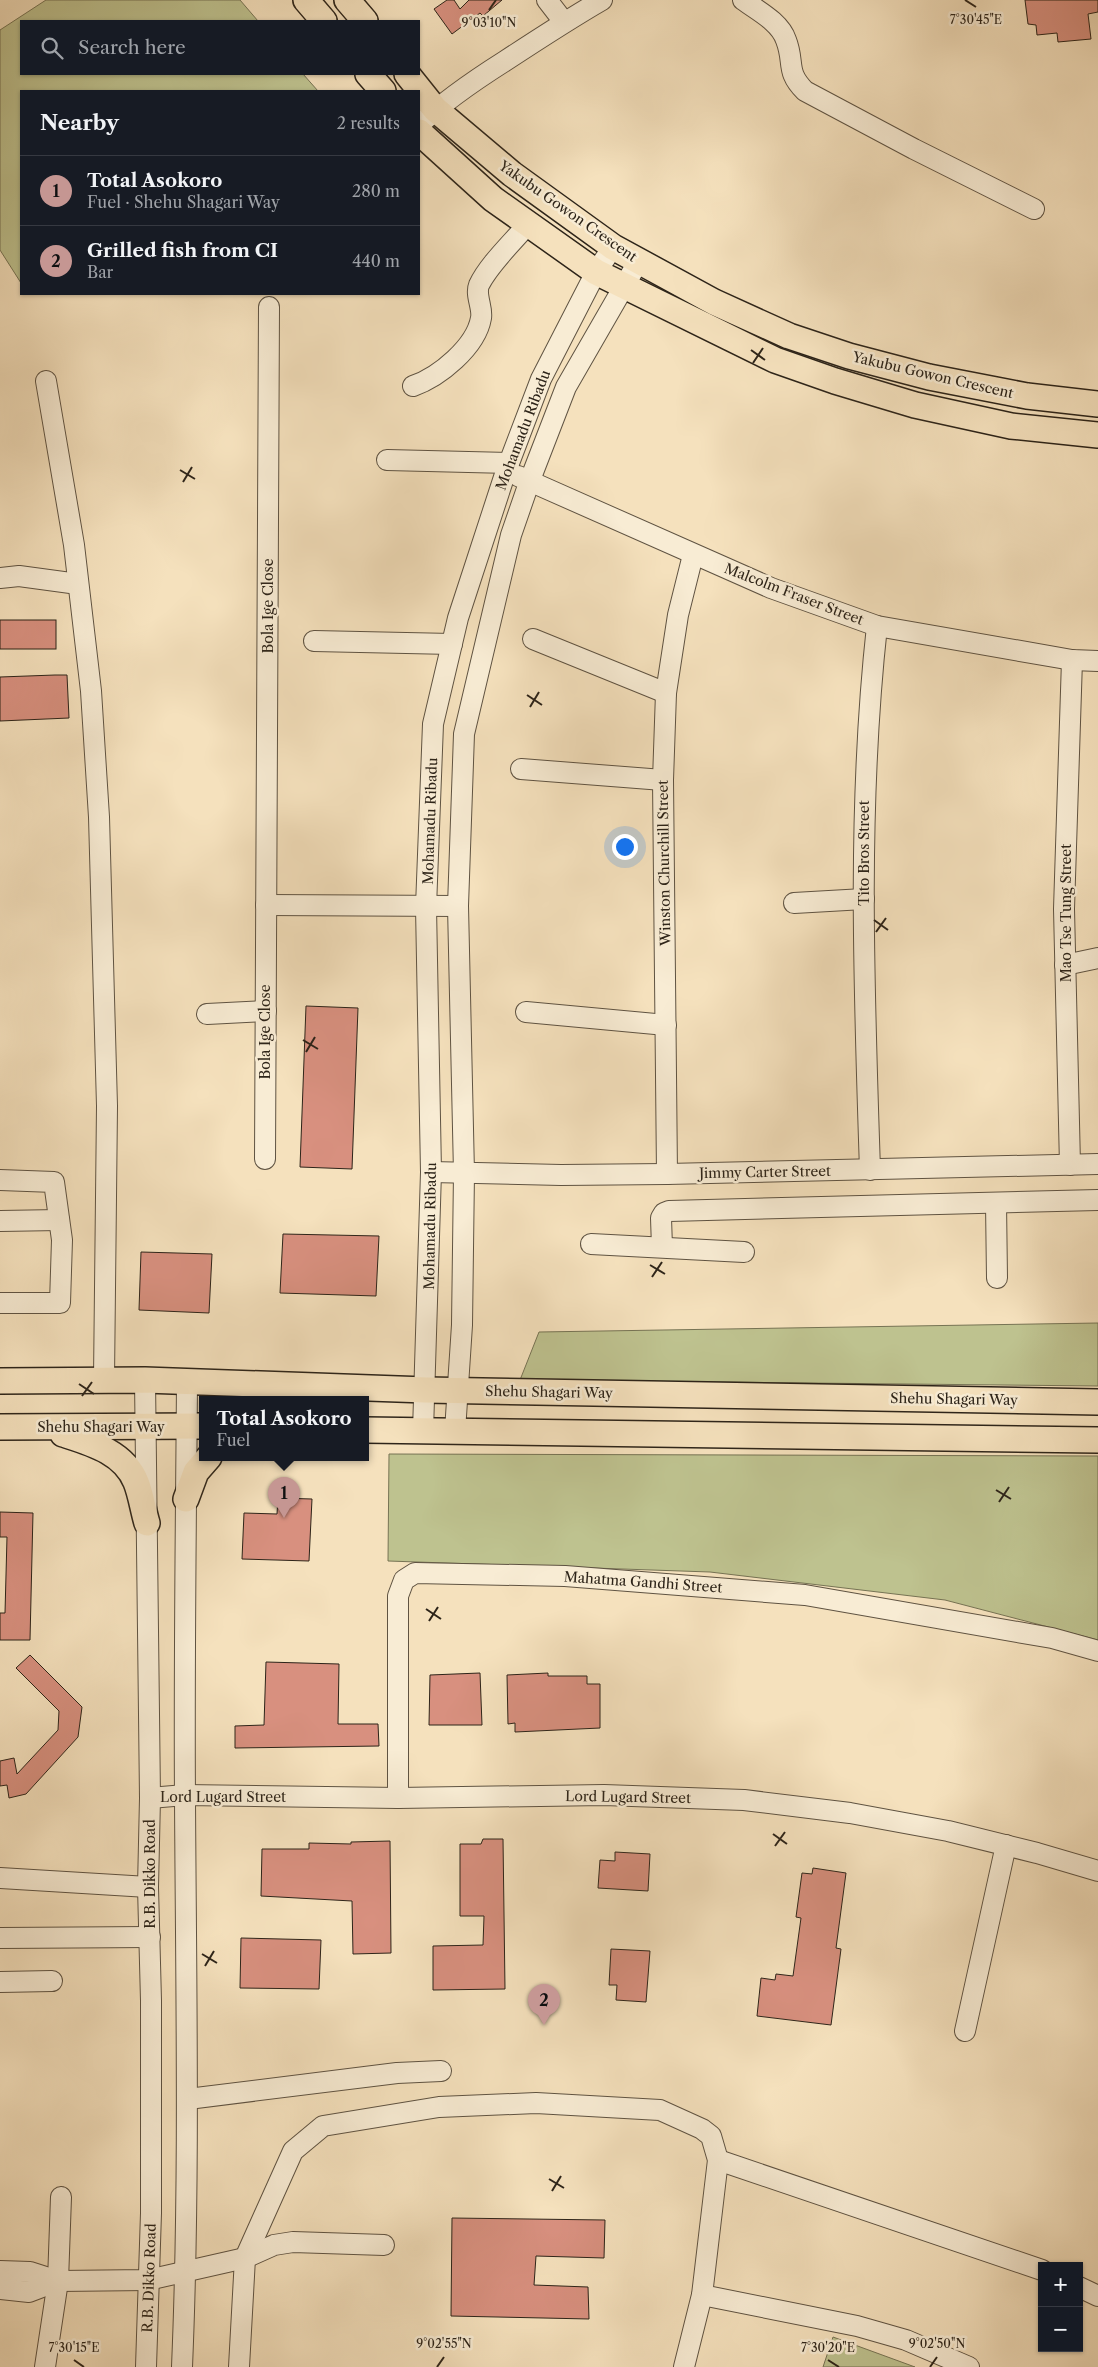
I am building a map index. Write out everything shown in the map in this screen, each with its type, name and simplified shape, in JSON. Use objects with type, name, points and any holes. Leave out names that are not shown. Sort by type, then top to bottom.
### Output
[{"type":"main road","points":[[306,0],[323,20]]},
{"type":"main road","points":[[347,0],[364,20]]},
{"type":"main road","points":[[369,75],[382,90]]},
{"type":"main road","name":"Yakubu Gowon Crescent","points":[[407,75],[414,90]]},
{"type":"main road","name":"Yakubu Gowon Crescent","points":[[420,102],[427,117],[512,174],[613,247],[714,302],[780,332],[849,356],[929,377],[1017,394],[1098,404]]},
{"type":"main road","name":"Yakubu Gowon Crescent","points":[[420,133],[493,199],[527,225],[596,272],[623,287],[775,360],[915,406],[1012,426],[1098,435]]},
{"type":"main road","name":"Shehu Shagari Way","points":[[0,1381],[104,1379],[459,1391],[1098,1402]]},
{"type":"main road","name":"Shehu Shagari Way","points":[[0,1427],[195,1426]]},
{"type":"main road","points":[[39,1427],[92,1443],[117,1456],[136,1482],[147,1523]]},
{"type":"main road","points":[[369,1430],[1098,1440]]},
{"type":"main road","points":[[186,1499],[196,1472],[206,1461]]},
{"type":"street","points":[[547,0],[564,22]]},
{"type":"street","points":[[427,117],[564,22],[602,0]]},
{"type":"street","points":[[744,0],[778,26],[786,39],[794,80],[805,91],[914,149],[1034,209]]},
{"type":"street","points":[[413,386],[428,381],[442,372],[475,336],[481,320],[482,310],[478,286],[527,225]]},
{"type":"street","name":"Mohamadu Ribadu","points":[[423,1431],[426,1390],[432,1172],[426,907],[434,724],[458,618],[508,467],[541,379],[596,272],[613,247]]},
{"type":"street","name":"Mohamadu Ribadu","points":[[456,1431],[459,1391],[464,1173],[458,906],[464,734],[511,535],[530,480],[566,387],[638,262]]},
{"type":"street","name":"Bola Ige Close","points":[[265,1159],[269,307]]},
{"type":"street","points":[[46,381],[74,545],[91,691],[99,827],[107,1106],[104,1379]]},
{"type":"street","name":"Malcolm Fraser Street","points":[[387,460],[508,467],[530,480],[693,555],[771,588],[877,626],[1072,660],[1098,661]]},
{"type":"street","name":"Winston Churchill Street","points":[[667,1174],[663,780],[666,693],[678,615],[693,555]]},
{"type":"street","points":[[0,578],[27,576],[78,584]]},
{"type":"street","name":"Tito Bros Street","points":[[870,1170],[863,823],[870,690],[877,626]]},
{"type":"street","points":[[533,638],[666,693]]},
{"type":"street","points":[[314,641],[452,644]]},
{"type":"street","name":"Mao Tse Tung Street","points":[[1070,1166],[1065,899],[1072,660]]},
{"type":"street","points":[[521,769],[663,780]]},
{"type":"street","points":[[794,903],[864,899]]},
{"type":"street","points":[[266,905],[458,906]]},
{"type":"street","points":[[1065,965],[1098,958]]},
{"type":"street","points":[[207,1014],[266,1011]]},
{"type":"street","points":[[526,1012],[666,1025]]},
{"type":"street","name":"Jimmy Carter Street","points":[[432,1172],[667,1174],[1098,1164]]},
{"type":"street","points":[[0,1180],[54,1182],[62,1240],[60,1303],[0,1303]]},
{"type":"street","points":[[662,1248],[661,1218],[664,1212],[669,1211],[1098,1200]]},
{"type":"street","points":[[996,1203],[997,1278]]},
{"type":"street","points":[[0,1221],[59,1220]]},
{"type":"street","points":[[591,1244],[744,1252]]},
{"type":"street","name":"R.B. Dikko Road","points":[[145,1380],[150,1798],[148,1887],[150,1937],[151,2213],[146,2367]]},
{"type":"street","points":[[182,2367],[186,2273],[188,2099],[185,1795],[186,1499],[195,1426],[187,1382]]},
{"type":"street","name":"Mahatma Gandhi Street","points":[[398,1798],[398,1596],[404,1580],[415,1573],[565,1576],[805,1595],[1034,1634],[1098,1651]]},
{"type":"street","name":"Lord Lugard Street","points":[[150,1798],[185,1795],[398,1798],[604,1796],[744,1800],[850,1813],[948,1831],[1098,1871]]},
{"type":"street","points":[[965,2031],[1006,1845]]},
{"type":"street","points":[[0,1878],[148,1887]]},
{"type":"street","points":[[0,1938],[150,1937]]},
{"type":"street","points":[[0,1982],[52,1981]]},
{"type":"street","points":[[188,2099],[397,2074],[441,2071]]},
{"type":"street","points":[[239,2367],[245,2258],[293,2151],[324,2126],[439,2107],[536,2103],[660,2110],[702,2129],[711,2136],[718,2160],[702,2295],[684,2367]]},
{"type":"street","points":[[718,2160],[1038,2269]]},
{"type":"street","points":[[45,2367],[58,2281],[61,2197]]},
{"type":"street","points":[[0,2271],[30,2272],[58,2281],[148,2280],[186,2273],[245,2258],[274,2246],[293,2242],[384,2245]]},
{"type":"street","points":[[0,2289],[29,2292],[58,2281]]},
{"type":"street","points":[[1083,2289],[1098,2296]]},
{"type":"street","points":[[702,2295],[857,2326],[906,2340],[969,2367]]},
{"type":"green space","points":[[46,0],[240,0],[257,20],[20,20],[20,75],[304,75],[317,90],[20,90],[20,281],[0,250],[0,30]]},
{"type":"green space","points":[[1098,1323],[1098,1386],[520,1380],[539,1332]]},
{"type":"green space","points":[[389,1454],[1098,1456],[1098,1640],[945,1600],[710,1572],[388,1561]]},
{"type":"green space","points":[[833,2337],[915,2367],[823,2367]]},
{"type":"building","points":[[447,0],[454,0],[460,9],[469,0],[502,0],[483,16],[480,13],[452,34],[434,9]]},
{"type":"building","points":[[1025,0],[1098,0],[1098,12],[1088,14],[1091,39],[1058,42],[1057,33],[1037,35],[1036,25],[1028,24]]},
{"type":"building","points":[[0,620],[56,620],[56,649],[0,649]]},
{"type":"building","points":[[67,675],[69,718],[0,721],[0,677]]},
{"type":"building","points":[[306,1006],[358,1008],[352,1169],[300,1167]]},
{"type":"building","points":[[283,1234],[379,1236],[376,1296],[280,1293]]},
{"type":"building","points":[[141,1252],[212,1254],[209,1313],[139,1310]]},
{"type":"building","points":[[278,1498],[312,1499],[309,1561],[242,1559],[244,1513],[277,1514]]},
{"type":"building","points":[[0,1512],[33,1513],[30,1640],[0,1640],[0,1613],[5,1613],[7,1537],[0,1537]]},
{"type":"building","points":[[30,1655],[82,1707],[78,1737],[26,1794],[9,1798],[7,1785],[0,1786],[0,1761],[14,1758],[17,1774],[58,1730],[59,1711],[16,1668]]},
{"type":"building","points":[[266,1662],[339,1664],[338,1724],[378,1724],[379,1746],[235,1748],[235,1726],[264,1725]]},
{"type":"building","points":[[480,1673],[482,1725],[429,1725],[430,1675]]},
{"type":"building","points":[[548,1673],[548,1676],[587,1676],[587,1684],[600,1684],[600,1728],[515,1732],[515,1723],[508,1724],[507,1675]]},
{"type":"building","points":[[483,1839],[503,1839],[505,1989],[433,1990],[433,1946],[483,1945],[484,1916],[460,1916],[460,1844],[481,1844]]},
{"type":"building","points":[[390,1841],[391,1953],[353,1954],[352,1901],[261,1896],[262,1849],[309,1849],[309,1843],[351,1844],[351,1842]]},
{"type":"building","points":[[615,1852],[650,1854],[648,1891],[598,1888],[600,1860],[615,1861]]},
{"type":"building","points":[[813,1868],[846,1873],[836,1948],[841,1949],[831,2025],[757,2016],[761,1978],[775,1980],[776,1974],[793,1976],[801,1918],[796,1917],[802,1873],[812,1874]]},
{"type":"building","points":[[241,1938],[321,1940],[319,1989],[240,1988]]},
{"type":"building","points":[[611,1949],[650,1951],[646,2002],[616,2000],[617,1985],[609,1985]]},
{"type":"building","points":[[452,2218],[605,2220],[604,2258],[536,2256],[534,2285],[588,2287],[589,2319],[451,2316]]},
{"type":"place","name":"Total Asokoro","points":[[284,1518]]},
{"type":"place","name":"Grilled fish from CI","points":[[544,2025]]}]
